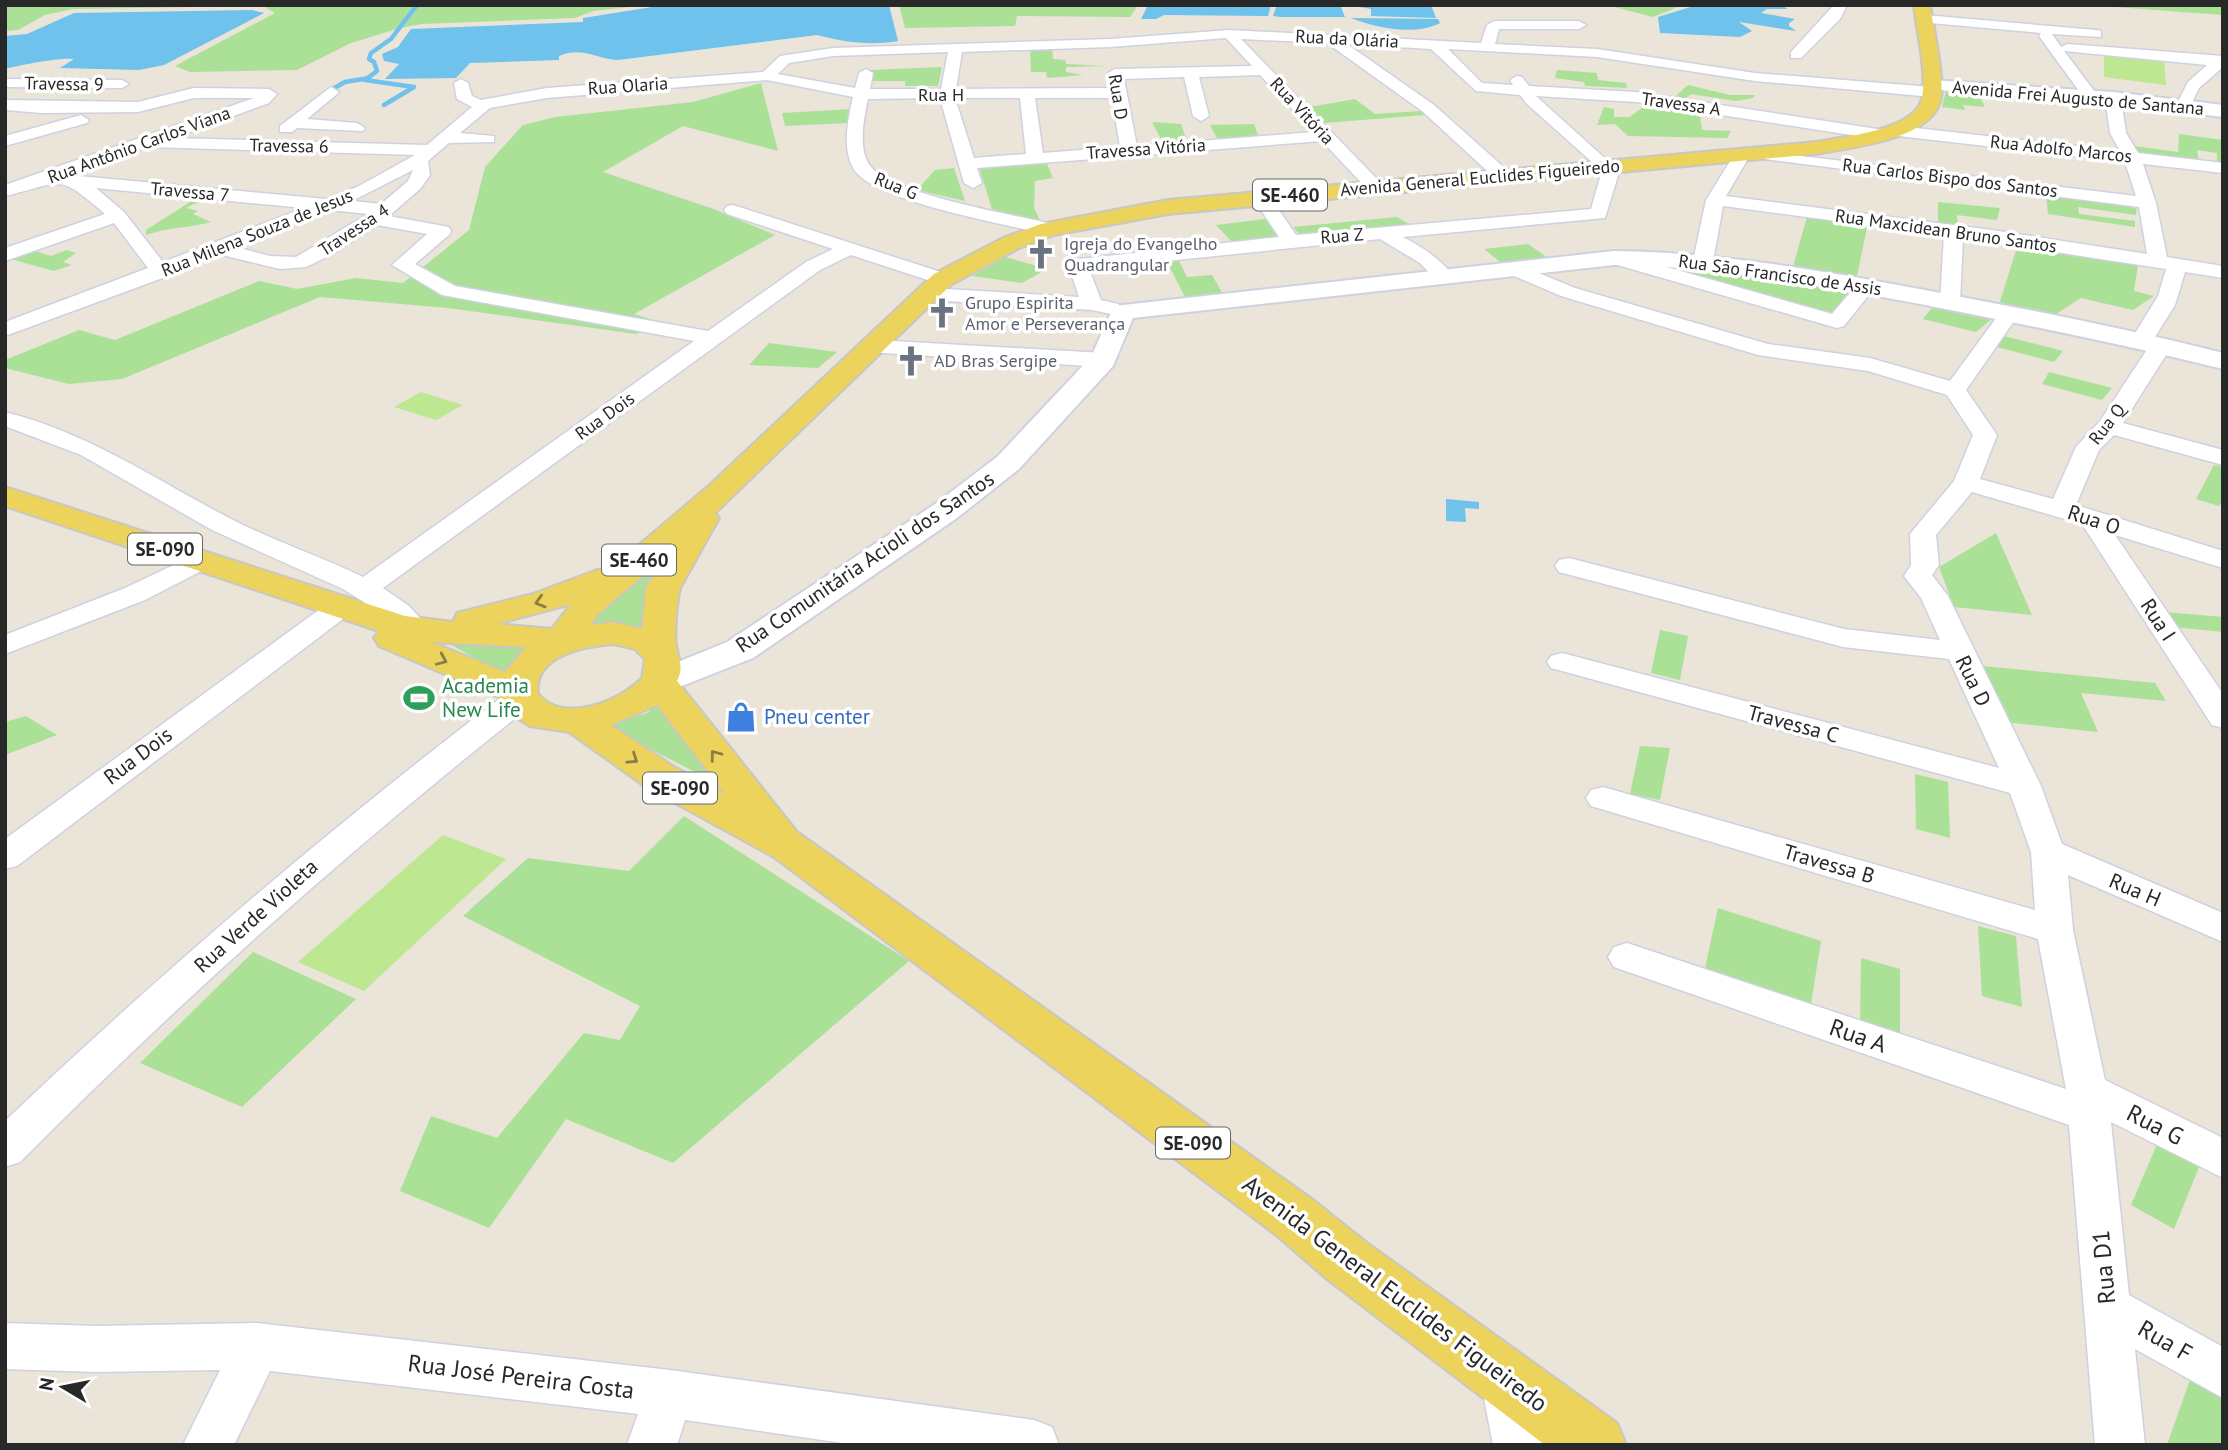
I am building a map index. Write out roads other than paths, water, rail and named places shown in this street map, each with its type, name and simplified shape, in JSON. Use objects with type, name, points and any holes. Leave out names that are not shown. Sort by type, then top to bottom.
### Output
[{"type":"main road","points":[[1923,12],[1932,88]]},
{"type":"main road","name":"Avenida General Euclides Figueiredo","points":[[568,640],[574,621],[627,570],[722,491],[937,287],[1004,246],[1049,229],[1141,211],[1830,146],[1891,133],[1924,113],[1931,102],[1932,88]]},
{"type":"main road","name":"Avenida General Euclides Figueiredo","points":[[722,491],[686,545],[663,588],[660,600],[659,666],[789,846]]},
{"type":"main road","name":"SE-090","points":[[5,496],[418,630],[533,635],[568,640]]},
{"type":"main road","points":[[418,630],[544,602],[627,570]]},
{"type":"main road","name":"SE-090","points":[[341,603],[401,643],[520,695]]},
{"type":"main road","points":[[593,634],[623,634],[648,640],[659,666],[626,708],[602,717],[577,720],[541,715],[528,708],[520,695],[524,670],[547,650],[568,640],[593,634]]},
{"type":"main road","name":"Avenida General Euclides Figueiredo","points":[[577,720],[660,777],[789,846],[1503,1373],[1595,1445]]},
{"type":"street","points":[[1796,55],[1835,16],[1840,5]]},
{"type":"street","points":[[2013,11],[2028,17],[2041,30],[2090,96]]},
{"type":"street","points":[[1923,12],[2041,30],[2096,34]]},
{"type":"street","points":[[1486,48],[1494,25],[1576,20],[1597,53]]},
{"type":"street","name":"Rua da Olária","points":[[767,76],[777,63],[788,58],[870,51],[1110,43],[1229,34],[1597,53],[1640,79],[1764,78],[1932,88]]},
{"type":"street","name":"Rua Vitória","points":[[1229,34],[1375,187]]},
{"type":"street","points":[[1329,38],[1428,108],[1502,175]]},
{"type":"street","name":"Rua D","points":[[1110,43],[1129,150]]},
{"type":"street","name":"Travessa A","points":[[1435,46],[1477,87],[1522,90],[1640,79],[1891,133]]},
{"type":"street","points":[[2056,47],[2221,61]]},
{"type":"street","points":[[1509,49],[1509,66],[1522,90],[1559,128],[1608,166]]},
{"type":"street","points":[[955,50],[947,96],[982,211]]},
{"type":"street","name":"Rua G","points":[[870,51],[856,130],[858,152],[867,175],[906,193],[1049,229]]},
{"type":"street","points":[[2184,106],[2187,92],[2201,76],[2221,61]]},
{"type":"street","points":[[1115,75],[1264,70]]},
{"type":"street","points":[[1191,71],[1201,116]]},
{"type":"street","name":"Rua H","points":[[767,76],[861,94],[947,96],[1117,93]]},
{"type":"street","name":"Rua Olaria","points":[[486,104],[576,90],[767,76]]},
{"type":"street","points":[[2201,76],[2223,80]]},
{"type":"street","name":"Travessa 9","points":[[5,83],[122,84]]},
{"type":"street","points":[[461,83],[465,99],[486,104]]},
{"type":"street","name":"Avenida Frei Augusto de Santana","points":[[1932,88],[2090,96],[2222,111]]},
{"type":"street","points":[[266,146],[331,92]]},
{"type":"street","name":"Rua Antônio Carlos Viana","points":[[5,191],[255,103],[269,94],[194,93],[138,107]]},
{"type":"street","points":[[1027,94],[1035,158]]},
{"type":"street","points":[[2113,98],[2118,133],[2132,157],[2167,265],[2175,279],[2152,342]]},
{"type":"street","name":"Rua Milena Souza de Jesus","points":[[5,330],[334,205],[425,155],[447,131],[486,104]]},
{"type":"street","points":[[5,105],[42,108],[138,107]]},
{"type":"street","points":[[5,141],[58,125],[138,107]]},
{"type":"street","points":[[42,108],[58,125]]},
{"type":"street","points":[[293,123],[370,129]]},
{"type":"street","points":[[447,131],[488,139]]},
{"type":"street","name":"Rua Adolfo Marcos","points":[[1891,133],[2223,168]]},
{"type":"street","name":"Travessa Vitória","points":[[967,164],[1326,136]]},
{"type":"street","name":"Travessa 6","points":[[147,142],[425,155]]},
{"type":"street","points":[[1703,261],[1715,200],[1748,153]]},
{"type":"street","name":"Rua Carlos Bispo dos Santos","points":[[1748,153],[2147,203]]},
{"type":"street","name":"Travessa 4","points":[[220,249],[278,261],[301,262],[380,215],[417,182],[425,155]]},
{"type":"street","name":"Rua Z","points":[[1091,304],[1078,264],[1382,232],[1599,214],[1608,166]]},
{"type":"street","name":"Travessa 7","points":[[47,178],[334,205],[380,215],[442,231],[402,265],[449,291],[712,338]]},
{"type":"street","points":[[78,181],[118,216],[161,272]]},
{"type":"street","points":[[1262,198],[1291,241]]},
{"type":"street","name":"Rua Maxcidean Bruno Santos","points":[[1715,200],[1954,231],[2223,272]]},
{"type":"street","points":[[733,209],[850,248],[937,287],[1091,304],[1123,311]]},
{"type":"street","points":[[5,255],[118,216]]},
{"type":"street","points":[[1950,302],[1954,231]]},
{"type":"street","points":[[1382,232],[1427,260],[1444,277]]},
{"type":"street","name":"Rua Dois","points":[[5,857],[341,603],[813,267],[850,248]]},
{"type":"street","points":[[1614,258],[1837,322],[1866,286]]},
{"type":"street","name":"Rua São Francisco de Assis","points":[[1123,311],[1614,258],[1703,261],[1950,302],[2152,342],[2223,361]]},
{"type":"street","points":[[1514,270],[1568,292],[1766,350],[1870,365],[1955,390],[2009,314]]},
{"type":"street","name":"Rua Comunitária Acioli dos Santos","points":[[659,666],[740,650],[946,511],[1029,443],[1103,360],[1123,311]]},
{"type":"street","name":"Rua Q","points":[[2061,509],[2088,447],[2109,426],[2152,342]]},
{"type":"street","points":[[876,347],[1103,360]]},
{"type":"street","name":"Rua D","points":[[1955,390],[1984,435],[1966,483],[1923,534],[1926,565],[1918,576],[1934,596],[2024,786],[2048,852],[2055,930],[2088,1102]]},
{"type":"street","points":[[5,419],[43,428],[93,450],[220,524],[341,603]]},
{"type":"street","points":[[2109,426],[2223,458]]},
{"type":"street","name":"Rua O","points":[[1966,483],[2061,509],[2223,560]]},
{"type":"street","name":"Rua I","points":[[2093,521],[2223,718]]},
{"type":"street","points":[[5,645],[135,594],[199,561]]},
{"type":"street","points":[[1569,566],[1843,638],[1958,651]]},
{"type":"street","name":"Travessa C","points":[[1562,662],[2024,786]]},
{"type":"street","name":"Rua Verde Violeta","points":[[5,1149],[146,1014],[362,822],[520,695]]},
{"type":"street","name":"Travessa B","points":[[1603,798],[2055,930]]},
{"type":"street","name":"Rua H","points":[[2048,852],[2223,928]]},
{"type":"street","name":"Rua A","points":[[1627,957],[2088,1102]]},
{"type":"street","name":"Rua G","points":[[2088,1102],[2223,1159]]},
{"type":"street","name":"Rua D1","points":[[2088,1102],[2120,1445]]},
{"type":"street","name":"Rua F","points":[[2108,1308],[2223,1374]]},
{"type":"street","name":"Rua José Pereira Costa","points":[[5,1346],[95,1349],[257,1346],[670,1394],[1023,1444]]},
{"type":"street","points":[[208,1445],[257,1346]]},
{"type":"street","points":[[1503,1373],[1518,1445]]},
{"type":"street","points":[[652,1445],[670,1394]]},
{"type":"water","points":[[665,5],[889,5],[898,41],[857,42],[817,35],[618,60],[575,52],[559,56],[559,60],[470,63],[456,78],[385,79],[399,64],[384,61],[382,54],[398,47],[411,29],[583,22],[583,18]]},
{"type":"water","points":[[1148,5],[1271,5],[1268,16],[1164,15],[1156,19],[1141,19]]},
{"type":"water","points":[[1277,5],[1340,5],[1345,17],[1273,16]]},
{"type":"water","points":[[1349,5],[1431,5],[1436,18],[1371,16],[1371,9]]},
{"type":"water","points":[[1697,5],[1783,5],[1787,9],[1767,9],[1761,13],[1795,19],[1789,26],[1796,31],[1739,22],[1752,31],[1740,37],[1660,33],[1658,17]]},
{"type":"water","points":[[252,10],[264,13],[164,65],[139,70],[60,68],[74,59],[68,59],[5,69],[5,36],[27,34],[74,13]]},
{"type":"water","points":[[1351,18],[1438,19],[1440,23],[1407,30],[1372,25]]},
{"type":"water","points":[[1446,499],[1479,502],[1479,509],[1465,508],[1466,522],[1446,521]]},
{"type":"waterway","points":[[367,78],[377,71],[374,62],[369,59],[371,53],[391,39],[417,5]]},
{"type":"waterway","points":[[322,95],[345,82],[367,78]]},
{"type":"waterway","points":[[367,78],[365,80],[414,87],[384,105]]},
{"type":"place","name":"Igreja do Evangelho Quadrangular","points":[[1041,254]]},
{"type":"place","name":"Grupo Espirita Amor e Perseverança","points":[[942,313]]},
{"type":"place","name":"AD Bras Sergipe","points":[[911,361]]},
{"type":"place","name":"Academia New Life","points":[[419,698]]},
{"type":"place","name":"Pneu center","points":[[741,717]]}]
